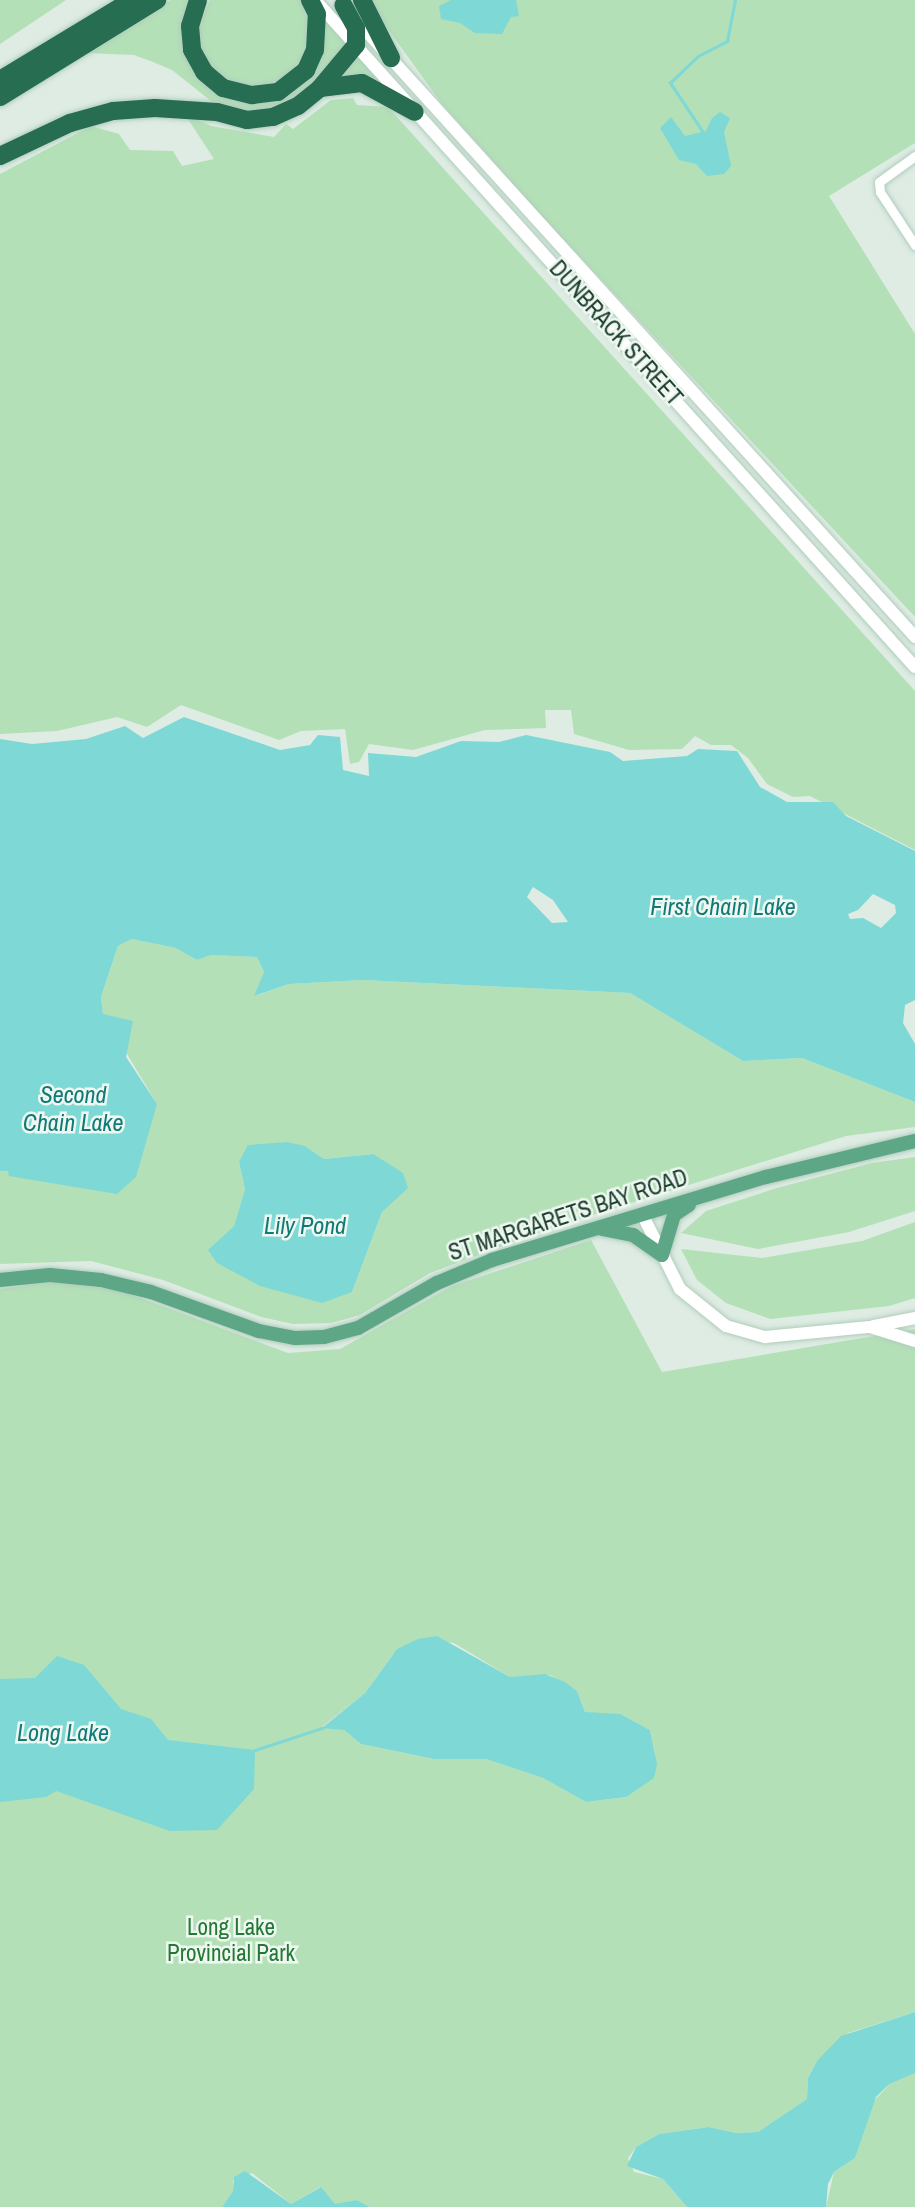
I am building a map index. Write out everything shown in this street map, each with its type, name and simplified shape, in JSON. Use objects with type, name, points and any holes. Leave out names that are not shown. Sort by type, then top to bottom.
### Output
[{"type":"highway","points":[[0,79],[115,0]]},
{"type":"highway","points":[[0,79],[132,0]]},
{"type":"highway","points":[[0,97],[156,0]]},
{"type":"highway","points":[[198,0],[190,26],[192,50],[204,72],[223,88],[252,95],[278,92],[306,70],[316,38],[317,14],[313,0]]},
{"type":"highway","points":[[362,0],[391,58]]},
{"type":"highway","points":[[0,156],[70,123],[113,111],[155,108],[217,112],[247,120],[273,117],[298,106],[320,88],[356,45],[356,28],[341,3]]},
{"type":"highway","points":[[320,88],[362,83],[415,112]]},
{"type":"main road","name":"DUNBRACK STREET","points":[[313,0],[915,667]]},
{"type":"main road","name":"DUNBRACK STREET","points":[[341,3],[915,637]]},
{"type":"main road","name":"ST MARGARETS BAY ROAD","points":[[0,1280],[50,1275],[101,1280],[151,1292],[258,1331],[317,1338],[358,1328],[437,1283],[492,1260],[855,1152],[915,1141]]},
{"type":"main road","points":[[662,1255],[674,1215],[695,1198]]},
{"type":"main road","points":[[642,1214],[662,1255],[689,1299],[738,1331],[773,1338],[915,1320]]},
{"type":"main road","points":[[593,1230],[634,1235],[662,1255]]},
{"type":"main road","points":[[870,1327],[915,1341]]},
{"type":"street","points":[[915,156],[879,182],[880,192],[915,245]]},
{"type":"green space","points":[[0,0],[66,0],[0,44]]},
{"type":"green space","points":[[171,0],[191,0],[182,41],[185,57],[196,74],[220,93],[297,86],[322,17],[347,44],[312,86],[285,106],[249,113],[211,101],[172,70],[153,62],[134,55],[87,53]]},
{"type":"green space","points":[[210,0],[304,0],[309,6],[307,49],[290,75],[263,87],[231,84],[206,63],[196,32]]},
{"type":"green space","points":[[367,0],[915,0],[915,143],[829,196],[915,334],[915,617],[529,202],[442,104]]},
{"type":"green space","points":[[356,54],[390,92],[331,81]]},
{"type":"green space","points":[[353,98],[357,105],[388,107],[915,691],[915,850],[810,796],[793,797],[767,784],[748,758],[731,745],[711,745],[695,736],[682,749],[629,750],[574,734],[571,710],[545,710],[546,728],[485,730],[413,750],[369,744],[359,762],[350,764],[345,729],[301,731],[279,740],[181,705],[147,727],[117,717],[57,731],[0,734],[0,174],[91,126],[119,134],[130,150],[173,151],[182,166],[214,159],[184,113],[211,126],[274,137],[286,124],[293,129],[331,100]]},
{"type":"green space","points":[[132,939],[177,948],[197,960],[211,955],[257,957],[264,972],[255,996],[289,984],[363,980],[630,993],[743,1061],[802,1058],[915,1102],[915,1127],[846,1136],[551,1228],[430,1273],[360,1315],[331,1323],[293,1324],[261,1317],[163,1280],[91,1261],[0,1264],[0,1171],[157,1104],[103,1014],[101,997],[118,946]],"holes":[[[305,1146],[324,1159],[373,1154],[382,1212],[352,1292],[209,1250],[234,1226],[245,1189],[239,1162]]]},
{"type":"green space","points":[[915,1157],[915,1211],[849,1232],[758,1249],[681,1233],[706,1211],[777,1188],[872,1163]]},
{"type":"green space","points":[[915,1222],[915,1298],[889,1306],[770,1319],[726,1303],[697,1280],[681,1249],[762,1258],[862,1241]]},
{"type":"green space","name":"Long Lake Provincial Park","points":[[591,1240],[662,1372],[915,1329],[915,2012],[848,2033],[817,2061],[808,2078],[807,2099],[758,2132],[736,2133],[709,2127],[659,2134],[636,2147],[628,2158],[634,2172],[663,2179],[687,2207],[370,2207],[357,2200],[335,2205],[320,2187],[291,2204],[252,2173],[233,2180],[233,2191],[222,2207],[0,2207],[0,1289],[53,1282],[119,1290],[288,1353],[340,1349],[452,1286]],"holes":[[[418,1639],[454,1643],[510,1677],[550,1675],[577,1691],[585,1712],[627,1718],[650,1730],[655,1753],[638,1785],[626,1797],[586,1802],[543,1778],[486,1759],[434,1759],[361,1744],[344,1730],[322,1727],[365,1693],[393,1654]]]},
{"type":"green space","points":[[915,2036],[915,2207],[826,2207],[834,2172],[855,2158],[872,2103],[886,2088]]},
{"type":"water","points":[[451,0],[516,0],[519,16],[511,17],[502,34],[475,33],[460,23],[441,19],[439,6]]},
{"type":"water","points":[[720,112],[730,118],[724,132],[731,166],[724,174],[707,176],[696,164],[679,160],[660,128],[671,117],[685,136],[706,131],[712,118]]},
{"type":"water","name":"First Chain Lake","points":[[184,717],[280,750],[310,745],[318,735],[340,737],[343,770],[369,776],[368,753],[416,757],[461,741],[499,742],[526,735],[610,752],[623,761],[687,756],[698,749],[737,751],[760,787],[787,802],[833,802],[846,816],[915,851],[915,1000],[905,1005],[903,1023],[915,1044],[915,1102],[802,1058],[743,1061],[630,993],[363,980],[289,984],[254,996],[264,972],[257,957],[211,955],[197,960],[176,948],[132,939],[118,946],[101,997],[103,1014],[133,1021],[126,1057],[157,1104],[136,1177],[117,1194],[9,1176],[8,1171],[0,1171],[0,739],[32,744],[86,739],[125,726],[143,738]],"holes":[[[533,887],[553,900],[568,922],[552,923],[527,897]],[[873,894],[895,905],[896,913],[881,928],[863,918],[850,919],[848,914],[858,910]]]},
{"type":"water","name":"Lily Pond","points":[[287,1142],[305,1146],[324,1159],[373,1154],[403,1173],[408,1188],[382,1212],[352,1292],[322,1303],[260,1286],[217,1263],[208,1250],[234,1226],[245,1189],[239,1162],[248,1145]]},
{"type":"water","points":[[437,1636],[510,1677],[545,1674],[565,1682],[577,1691],[585,1712],[620,1714],[650,1730],[657,1764],[654,1778],[626,1797],[586,1802],[543,1778],[486,1759],[434,1759],[361,1744],[344,1730],[322,1728],[365,1693],[397,1649],[418,1639]]},
{"type":"water","name":"Long Lake","points":[[57,1656],[84,1665],[121,1709],[151,1719],[168,1740],[255,1750],[254,1789],[217,1830],[170,1831],[56,1791],[46,1797],[0,1802],[0,1679],[35,1678]]},
{"type":"water","points":[[915,2012],[915,2073],[889,2084],[876,2097],[855,2158],[834,2172],[828,2184],[826,2207],[687,2207],[663,2179],[627,2166],[636,2147],[659,2134],[709,2127],[736,2133],[758,2132],[807,2099],[808,2078],[817,2061],[841,2036]]},
{"type":"water","points":[[245,2171],[291,2204],[321,2187],[335,2204],[357,2200],[370,2207],[222,2207],[233,2191],[234,2177]]},
{"type":"waterway","points":[[702,131],[670,83],[698,56],[727,41],[735,0]]},
{"type":"waterway","points":[[255,1750],[322,1728]]},
{"type":"water label","name":"Second Chain Lake","points":[[73,1109]]}]
